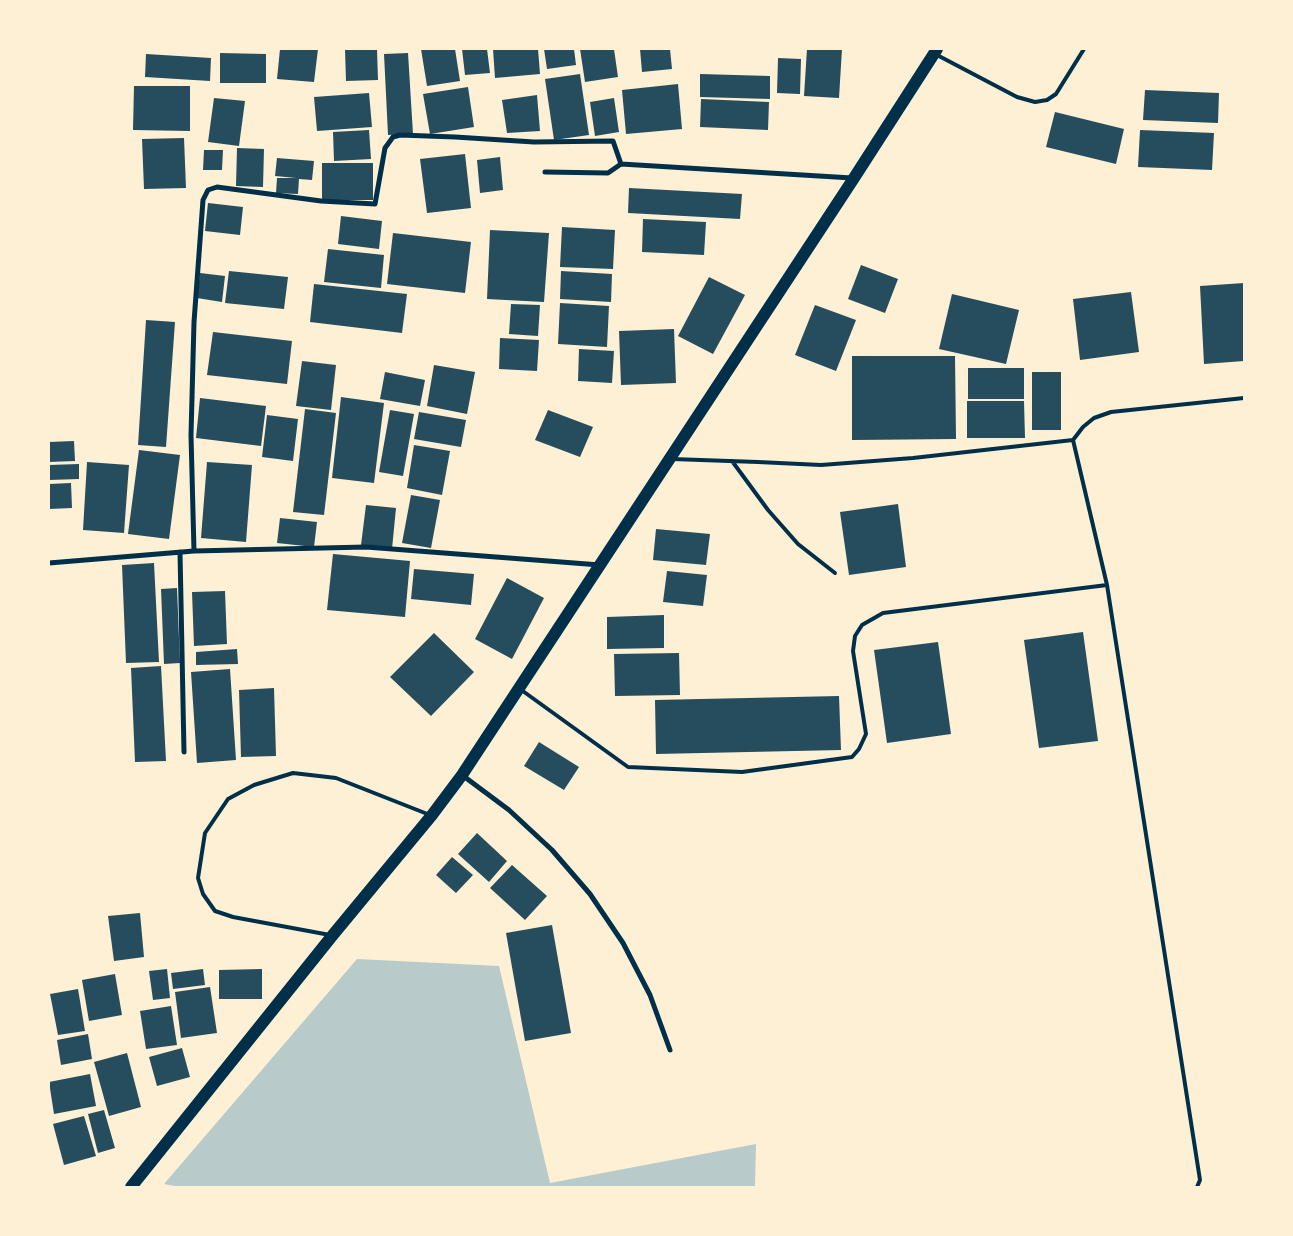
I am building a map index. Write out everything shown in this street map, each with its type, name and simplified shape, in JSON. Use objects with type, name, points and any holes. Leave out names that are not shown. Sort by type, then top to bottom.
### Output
[{"type":"main road","points":[[131,1187],[332,936],[432,815],[462,775],[854,178],[935,51]]},
{"type":"street","points":[[194,551],[191,434],[194,322],[202,200],[208,190],[217,187],[321,201],[375,204],[385,148],[393,137],[400,136],[455,136],[534,142],[613,141],[621,164]]},
{"type":"street","points":[[545,172],[608,173],[621,164],[854,178]]},
{"type":"street","points":[[49,563],[194,551],[366,547],[600,565]]},
{"type":"street","points":[[180,552],[184,752]]},
{"type":"street","points":[[462,775],[516,816],[552,850],[590,894],[623,943],[650,995],[670,1050]]},
{"type":"lane","points":[[935,51],[1017,97],[1034,102],[1047,100],[1056,94],[1084,49]]},
{"type":"lane","points":[[669,459],[821,465],[913,458],[1073,440],[1083,427],[1094,418],[1111,412],[1244,398]]},
{"type":"lane","points":[[1073,440],[1107,585],[1200,1180],[1197,1187]]},
{"type":"lane","points":[[732,461],[768,510],[798,544],[835,573]]},
{"type":"lane","points":[[519,688],[628,767],[742,772],[852,757],[859,749],[866,734],[853,651],[855,636],[862,625],[883,613],[1107,585]]},
{"type":"lane","points":[[332,936],[233,917],[215,911],[203,894],[198,878],[206,833],[228,799],[254,784],[294,773],[336,778],[432,815]]},
{"type":"shaded area","points":[[357,959],[499,966],[550,1183],[756,1144],[755,1187],[180,1187],[164,1184]]},
{"type":"building","points":[[280,49],[318,49],[314,82],[277,79]]},
{"type":"building","points":[[345,49],[377,49],[378,80],[346,81]]},
{"type":"building","points":[[421,49],[455,49],[460,81],[427,86]]},
{"type":"building","points":[[462,49],[487,49],[490,73],[465,75]]},
{"type":"building","points":[[493,49],[538,49],[540,74],[495,78]]},
{"type":"building","points":[[544,49],[574,49],[576,65],[547,69]]},
{"type":"building","points":[[580,49],[614,49],[618,77],[585,82]]},
{"type":"building","points":[[640,49],[670,49],[672,69],[642,72]]},
{"type":"building","points":[[807,49],[842,49],[839,98],[804,96]]},
{"type":"building","points":[[220,53],[266,54],[266,83],[220,83]]},
{"type":"building","points":[[408,53],[413,134],[388,135],[384,54]]},
{"type":"building","points":[[146,54],[211,58],[210,81],[145,77]]},
{"type":"building","points":[[778,58],[801,59],[800,94],[777,93]]},
{"type":"building","points":[[580,74],[589,135],[554,140],[545,79]]},
{"type":"building","points":[[700,74],[770,76],[770,99],[700,97]]},
{"type":"building","points":[[678,84],[682,129],[626,134],[622,90]]},
{"type":"building","points":[[134,86],[190,86],[190,131],[133,130]]},
{"type":"building","points":[[468,87],[474,127],[430,134],[423,94]]},
{"type":"building","points":[[1145,90],[1219,93],[1218,123],[1143,120]]},
{"type":"building","points":[[369,93],[372,127],[317,131],[314,97]]},
{"type":"building","points":[[537,95],[540,131],[507,133],[502,100]]},
{"type":"building","points":[[214,98],[245,101],[239,146],[208,142]]},
{"type":"building","points":[[614,98],[619,132],[595,136],[590,102]]},
{"type":"building","points":[[701,99],[769,102],[768,130],[700,127]]},
{"type":"building","points":[[1055,112],[1124,129],[1116,164],[1046,147]]},
{"type":"building","points":[[369,130],[371,159],[334,161],[333,132]]},
{"type":"building","points":[[1140,130],[1214,133],[1212,170],[1138,167]]},
{"type":"building","points":[[184,138],[186,188],[144,189],[142,139]]},
{"type":"building","points":[[237,148],[264,149],[263,187],[236,186]]},
{"type":"building","points":[[204,150],[223,150],[222,170],[203,170]]},
{"type":"building","points":[[465,154],[471,208],[427,213],[420,159]]},
{"type":"building","points":[[500,157],[503,190],[480,193],[477,160]]},
{"type":"building","points":[[277,158],[314,161],[312,180],[299,179],[298,194],[276,193],[277,178],[296,178],[275,176]]},
{"type":"building","points":[[322,163],[373,163],[373,200],[322,200]]},
{"type":"building","points":[[629,188],[742,194],[740,219],[628,213]]},
{"type":"building","points":[[208,203],[243,207],[240,235],[205,231]]},
{"type":"building","points":[[341,216],[382,221],[379,249],[338,244]]},
{"type":"building","points":[[643,219],[706,222],[704,255],[642,252]]},
{"type":"building","points":[[562,227],[615,230],[613,269],[560,267]]},
{"type":"building","points":[[490,230],[549,233],[544,302],[487,299]]},
{"type":"building","points":[[393,233],[471,242],[465,293],[387,284]]},
{"type":"building","points":[[328,249],[384,255],[381,288],[324,282]]},
{"type":"building","points":[[861,265],[898,279],[885,313],[848,299]]},
{"type":"building","points":[[229,271],[288,277],[284,309],[225,303]]},
{"type":"building","points":[[561,271],[612,274],[611,302],[560,299]]},
{"type":"building","points":[[200,273],[225,276],[222,302],[197,298]]},
{"type":"building","points":[[709,277],[745,295],[713,354],[678,336]]},
{"type":"building","points":[[1244,283],[1244,361],[1204,364],[1200,286]]},
{"type":"building","points":[[314,284],[407,294],[402,333],[310,322]]},
{"type":"building","points":[[1131,292],[1139,352],[1080,360],[1073,299]]},
{"type":"building","points":[[952,294],[1019,310],[1006,364],[939,349]]},
{"type":"building","points":[[560,303],[609,306],[607,347],[558,344]]},
{"type":"building","points":[[511,304],[540,305],[538,336],[509,334]]},
{"type":"building","points":[[815,305],[856,320],[836,371],[795,355]]},
{"type":"building","points":[[146,320],[175,322],[166,447],[138,445]]},
{"type":"building","points":[[674,329],[676,383],[621,385],[619,331]]},
{"type":"building","points":[[213,332],[292,341],[287,384],[207,375]]},
{"type":"building","points":[[500,338],[539,340],[537,371],[499,369]]},
{"type":"building","points":[[579,349],[614,351],[612,383],[578,381]]},
{"type":"building","points":[[852,356],[955,356],[956,439],[852,440]]},
{"type":"building","points":[[302,361],[336,365],[331,410],[296,406]]},
{"type":"building","points":[[434,365],[475,372],[467,414],[427,406]]},
{"type":"building","points":[[968,368],[1024,368],[1024,399],[968,399]]},
{"type":"building","points":[[385,372],[425,380],[420,406],[380,399]]},
{"type":"building","points":[[1032,372],[1061,372],[1061,430],[1032,430]]},
{"type":"building","points":[[341,397],[384,403],[374,483],[332,478]]},
{"type":"building","points":[[200,398],[266,406],[261,446],[196,438]]},
{"type":"building","points":[[967,401],[1024,401],[1025,438],[967,438]]},
{"type":"building","points":[[305,409],[336,413],[324,515],[293,512]]},
{"type":"building","points":[[390,410],[414,414],[403,476],[379,472]]},
{"type":"building","points":[[548,410],[593,427],[580,457],[535,440]]},
{"type":"building","points":[[419,412],[466,420],[461,447],[414,439]]},
{"type":"building","points":[[267,415],[298,419],[293,461],[262,457]]},
{"type":"building","points":[[74,441],[75,461],[49,462],[49,442]]},
{"type":"building","points":[[414,445],[450,451],[442,495],[407,488]]},
{"type":"building","points":[[139,450],[180,455],[169,539],[128,534]]},
{"type":"building","points":[[87,462],[129,465],[124,533],[83,530]]},
{"type":"building","points":[[207,462],[252,465],[246,542],[201,538]]},
{"type":"building","points":[[79,464],[79,479],[49,480],[49,465]]},
{"type":"building","points":[[71,483],[72,508],[49,509],[49,484]]},
{"type":"building","points":[[411,495],[440,500],[431,548],[402,543]]},
{"type":"building","points":[[898,504],[906,567],[849,575],[840,512]]},
{"type":"building","points":[[366,505],[396,508],[392,549],[361,545]]},
{"type":"building","points":[[280,518],[317,522],[314,547],[277,543]]},
{"type":"building","points":[[656,529],[710,534],[706,565],[653,560]]},
{"type":"building","points":[[333,554],[410,561],[405,617],[327,610]]},
{"type":"building","points":[[154,563],[159,662],[126,663],[122,565]]},
{"type":"building","points":[[414,569],[474,574],[471,605],[411,599]]},
{"type":"building","points":[[667,571],[707,575],[703,606],[663,602]]},
{"type":"building","points":[[507,578],[544,598],[512,659],[475,639]]},
{"type":"building","points":[[177,588],[180,663],[164,664],[161,589]]},
{"type":"building","points":[[225,591],[227,644],[194,646],[192,592]]},
{"type":"building","points":[[664,615],[664,648],[607,649],[607,617]]},
{"type":"building","points":[[1083,632],[1098,741],[1039,748],[1024,640]]},
{"type":"building","points":[[434,633],[474,672],[431,716],[390,677]]},
{"type":"building","points":[[938,642],[951,734],[887,743],[874,650]]},
{"type":"building","points":[[237,649],[238,664],[196,665],[196,652]]},
{"type":"building","points":[[679,653],[680,695],[615,696],[614,654]]},
{"type":"building","points":[[161,666],[166,761],[135,762],[131,668]]},
{"type":"building","points":[[230,669],[236,760],[197,763],[191,672]]},
{"type":"building","points":[[274,688],[276,756],[241,757],[239,690]]},
{"type":"building","points":[[839,696],[841,750],[656,754],[655,700]]},
{"type":"building","points":[[539,742],[579,767],[564,790],[524,766]]},
{"type":"building","points":[[477,833],[507,861],[489,882],[458,854]]},
{"type":"building","points":[[452,857],[473,875],[456,893],[436,875]]},
{"type":"building","points":[[512,865],[547,896],[525,920],[490,888]]},
{"type":"building","points":[[140,913],[144,957],[114,961],[108,916]]},
{"type":"building","points":[[552,925],[571,1033],[525,1041],[506,933]]},
{"type":"building","points":[[167,969],[170,998],[153,1000],[149,971]]},
{"type":"building","points":[[203,969],[205,985],[173,989],[171,973]]},
{"type":"building","points":[[262,969],[262,999],[219,999],[219,970]]},
{"type":"building","points":[[115,974],[122,1015],[89,1021],[82,980]]},
{"type":"building","points":[[210,987],[217,1033],[181,1038],[175,992]]},
{"type":"building","points":[[78,989],[85,1031],[58,1035],[50,994]]},
{"type":"building","points":[[171,1006],[177,1045],[146,1049],[140,1011]]},
{"type":"building","points":[[88,1034],[92,1059],[61,1065],[57,1040]]},
{"type":"building","points":[[182,1048],[190,1077],[157,1086],[149,1057]]},
{"type":"building","points":[[127,1053],[141,1107],[109,1116],[94,1062]]},
{"type":"building","points":[[90,1074],[96,1106],[54,1114],[49,1082]]},
{"type":"building","points":[[104,1110],[115,1148],[98,1153],[88,1114]]},
{"type":"building","points":[[84,1116],[96,1156],[64,1165],[53,1124]]}]
